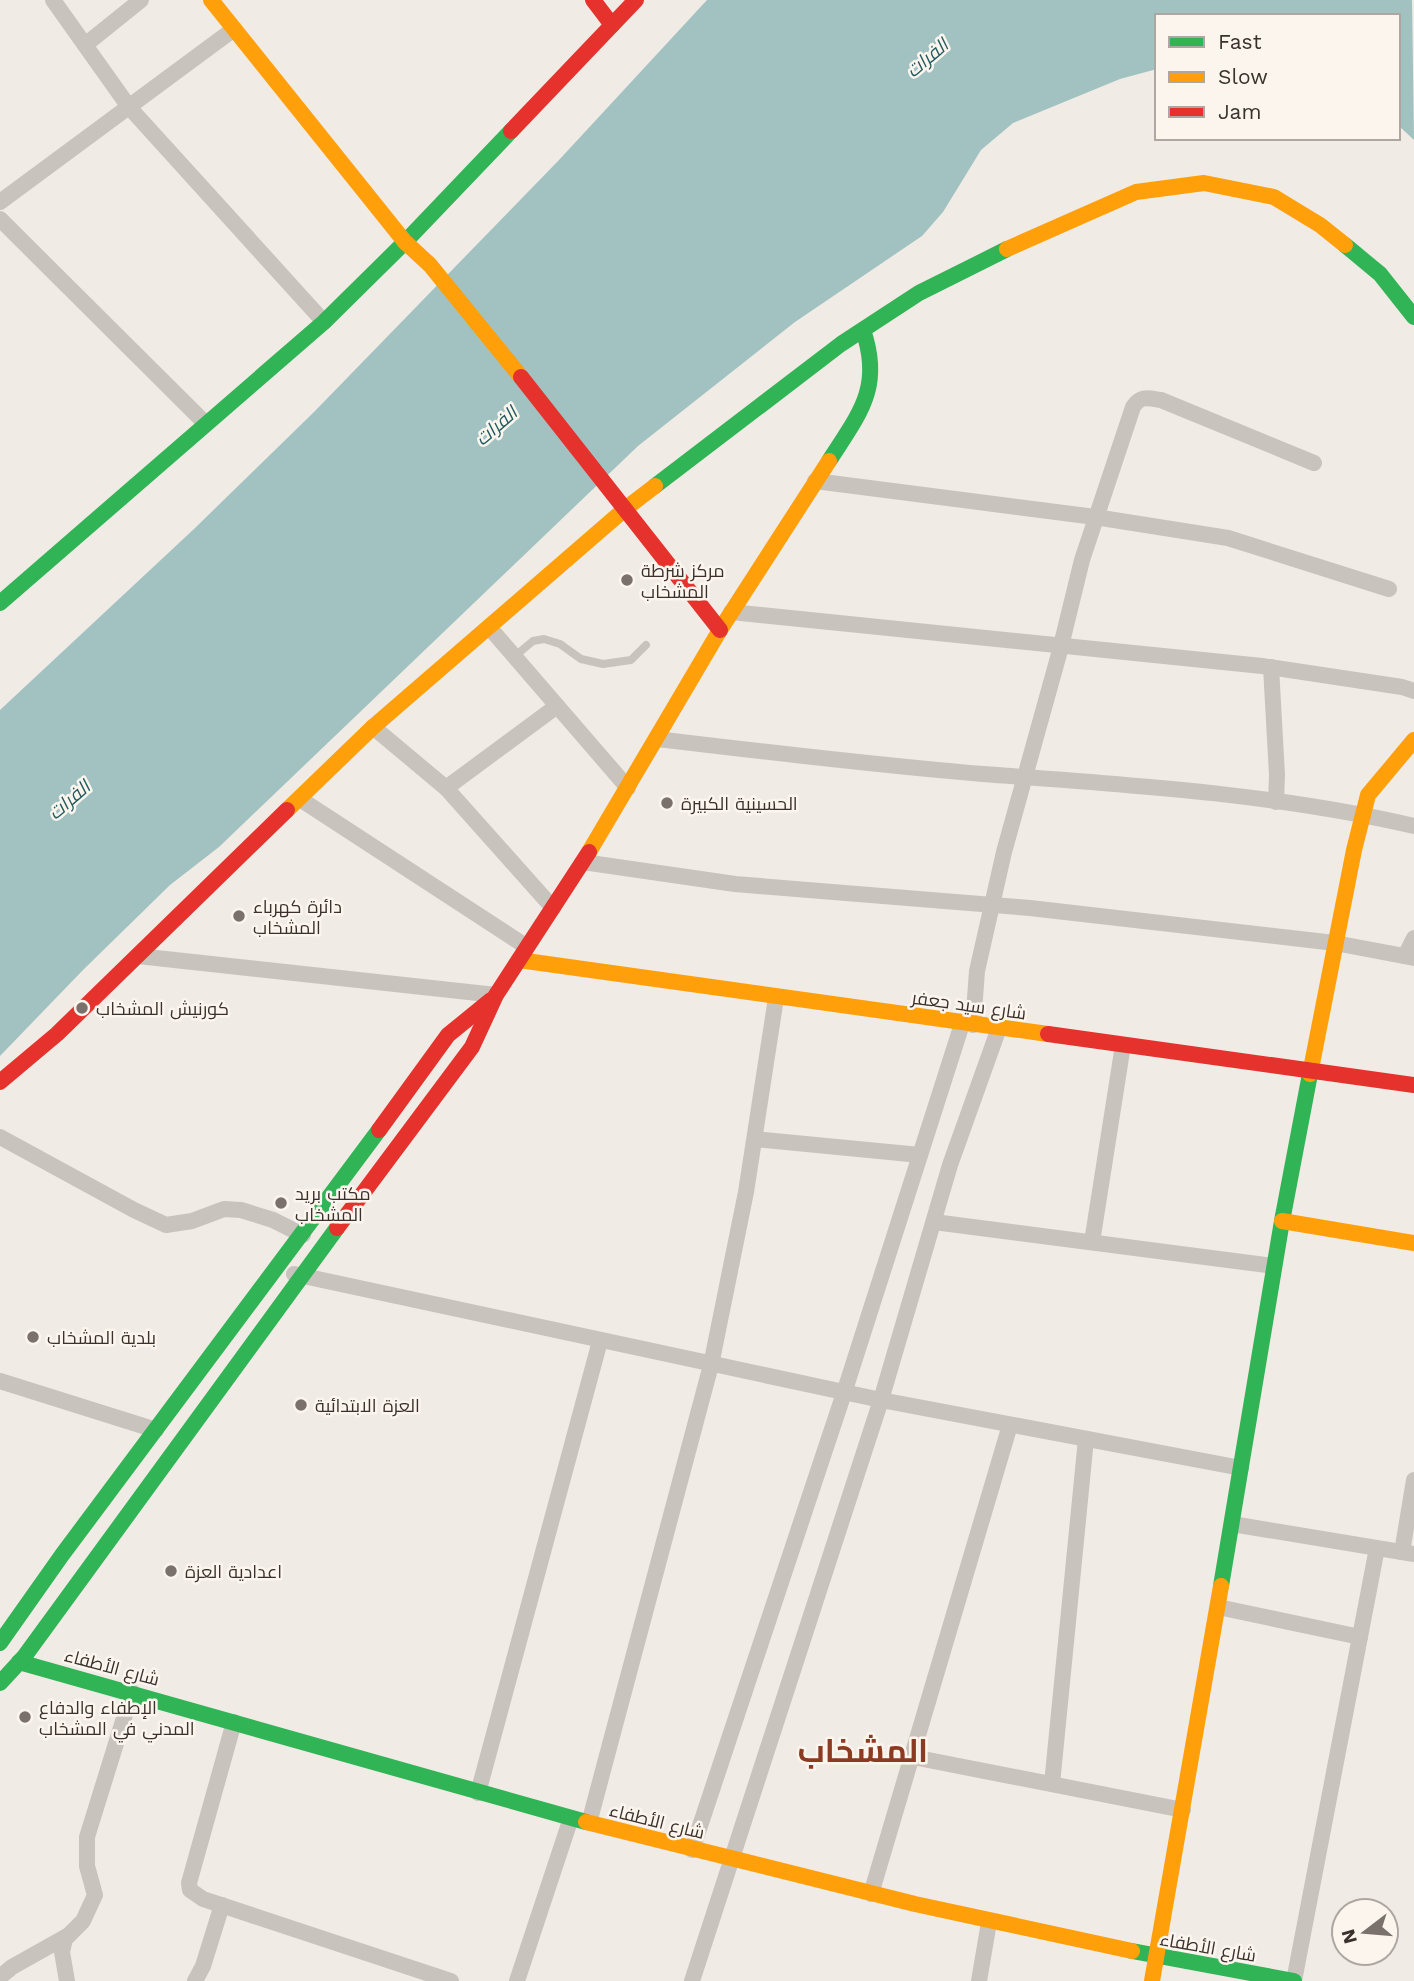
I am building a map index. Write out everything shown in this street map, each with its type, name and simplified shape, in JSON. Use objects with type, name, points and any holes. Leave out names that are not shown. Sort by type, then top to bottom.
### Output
[{"type":"street","points":[[53,0],[129,107],[324,322]]},
{"type":"street","points":[[85,45],[141,0]]},
{"type":"street","points":[[211,0],[405,242],[430,265],[720,630]]},
{"type":"street","points":[[593,0],[612,25]]},
{"type":"street","points":[[0,603],[324,322],[405,242],[636,0]]},
{"type":"street","points":[[0,202],[234,29]]},
{"type":"street","points":[[0,1082],[57,1034],[373,727],[625,509],[863,330],[931,287],[1004,250],[1136,192],[1204,183],[1274,197],[1320,225],[1380,274],[1414,317]]},
{"type":"street","points":[[0,219],[206,424]]},
{"type":"street","points":[[0,1683],[19,1662],[472,1047],[496,995],[583,862],[731,612],[860,412],[871,385],[874,364],[863,330]]},
{"type":"street","points":[[692,1850],[920,1155],[967,1024],[1004,852],[1095,517],[1133,407],[1138,399],[1145,397],[1161,400],[1314,463]]},
{"type":"street","points":[[815,481],[1095,517],[1228,538],[1389,589]]},
{"type":"street","points":[[731,612],[1271,667],[1414,691]]},
{"type":"street","points":[[489,627],[628,788]]},
{"type":"street","points":[[1271,667],[1276,802]]},
{"type":"street","points":[[446,788],[557,706]]},
{"type":"street","points":[[373,727],[446,788],[553,908]]},
{"type":"street","points":[[657,739],[902,767],[1206,792],[1363,814],[1414,826]]},
{"type":"street","points":[[1152,1981],[1218,1607],[1274,1266],[1335,943],[1368,796],[1414,740]]},
{"type":"street","points":[[300,799],[523,953]]},
{"type":"street","points":[[583,862],[736,884],[992,905],[1335,943],[1410,957],[1414,938]]},
{"type":"street","name":"شارع سيد جعفر","points":[[523,953],[776,998],[1414,1086]]},
{"type":"street","points":[[138,956],[496,995]]},
{"type":"street","points":[[0,1643],[62,1555],[303,1235],[449,1035],[496,995]]},
{"type":"street","points":[[589,1823],[712,1364],[747,1192],[776,998]]},
{"type":"street","points":[[692,1981],[881,1400],[950,1166],[999,1028]]},
{"type":"street","points":[[1092,1242],[1123,1045]]},
{"type":"street","points":[[0,1137],[166,1225],[192,1221],[224,1209],[241,1210],[273,1220],[303,1235]]},
{"type":"street","points":[[755,1139],[920,1155]]},
{"type":"street","points":[[1282,1221],[1414,1242]]},
{"type":"street","points":[[933,1222],[1274,1266]]},
{"type":"street","points":[[277,1269],[844,1393],[1241,1468]]},
{"type":"street","points":[[478,1793],[600,1341]]},
{"type":"street","points":[[0,1381],[156,1430]]},
{"type":"street","points":[[871,1894],[1010,1425]]},
{"type":"street","points":[[1052,1784],[1086,1439]]},
{"type":"street","points":[[1232,1524],[1408,1553],[1414,1480]]},
{"type":"street","points":[[1294,1981],[1377,1548]]},
{"type":"street","points":[[1218,1607],[1360,1637]]},
{"type":"street","name":"شارع الأطفاء","points":[[19,1662],[132,1692],[478,1793],[692,1850],[989,1922],[1156,1957],[1294,1981]]},
{"type":"street","points":[[68,1981],[62,1952],[65,1939],[83,1921],[95,1895],[87,1866],[87,1837],[132,1692]]},
{"type":"street","points":[[234,1722],[189,1883],[190,1890],[222,1905],[451,1981]]},
{"type":"street","points":[[913,1757],[1183,1810]]},
{"type":"street","points":[[517,1981],[571,1818]]},
{"type":"street","points":[[195,1981],[203,1966],[222,1905]]},
{"type":"street","points":[[979,1981],[989,1922]]},
{"type":"street","points":[[0,1978],[12,1967],[69,1935]]},
{"type":"lane","points":[[514,656],[533,641],[544,639],[560,645],[581,659],[603,664],[631,660],[646,645]]},
{"type":"water","name":"الفرات","points":[[707,0],[1412,0],[1414,140],[1400,127],[1400,14],[1155,14],[1155,70],[1120,79],[1013,123],[981,150],[943,212],[922,236],[795,322],[638,446],[219,847],[170,885],[0,1056],[0,710],[194,529],[314,412],[559,160]]},
{"type":"traffic: fast","points":[[0,603],[324,322],[511,131]]},
{"type":"traffic: fast","points":[[1345,245],[1380,274],[1414,317]]},
{"type":"traffic: fast","points":[[655,486],[841,344],[919,293],[1007,249]]},
{"type":"traffic: fast","points":[[829,461],[858,414],[869,385],[869,350],[863,330]]},
{"type":"traffic: fast","points":[[1221,1586],[1282,1221],[1310,1074]]},
{"type":"traffic: fast","points":[[0,1643],[62,1555],[379,1130]]},
{"type":"traffic: fast","points":[[0,1683],[24,1657],[337,1228]]},
{"type":"traffic: fast","points":[[19,1662],[586,1822]]},
{"type":"traffic: fast","points":[[1132,1951],[1294,1981]]},
{"type":"traffic: slow","points":[[211,0],[405,242],[430,265],[521,377]]},
{"type":"traffic: slow","points":[[1007,249],[1136,192],[1204,183],[1274,197],[1320,225],[1345,245]]},
{"type":"traffic: slow","points":[[589,852],[720,630],[829,461]]},
{"type":"traffic: slow","points":[[287,810],[373,727],[655,486]]},
{"type":"traffic: slow","points":[[1310,1074],[1354,850],[1368,795],[1414,740]]},
{"type":"traffic: slow","points":[[519,960],[1048,1034]]},
{"type":"traffic: slow","points":[[1282,1221],[1414,1243]]},
{"type":"traffic: slow","points":[[1152,1981],[1221,1586]]},
{"type":"traffic: slow","points":[[586,1822],[915,1904],[1132,1951]]},
{"type":"traffic: jam","points":[[593,0],[612,25]]},
{"type":"traffic: jam","points":[[511,131],[636,0]]},
{"type":"traffic: jam","points":[[521,377],[720,630]]},
{"type":"traffic: jam","points":[[0,1082],[57,1034],[287,810]]},
{"type":"traffic: jam","points":[[337,1228],[472,1047],[496,995],[589,852]]},
{"type":"traffic: jam","points":[[379,1130],[448,1035],[491,1000]]},
{"type":"traffic: jam","points":[[1048,1034],[1414,1085]]},
{"type":"place","name":"مركز شرطة المشخاب","points":[[627,580]]},
{"type":"place","name":"الحسينية الكبيرة","points":[[667,803]]},
{"type":"place","name":"دائرة كهرباء المشخاب","points":[[239,916]]},
{"type":"place","name":"كورنيش المشخاب","points":[[82,1008]]},
{"type":"place","name":"مكتب بريد المشخاب","points":[[281,1203]]},
{"type":"place","name":"بلدية المشخاب","points":[[33,1337]]},
{"type":"place","name":"العزة الابتدائية","points":[[301,1405]]},
{"type":"place","name":"اعدادية العزة","points":[[171,1571]]},
{"type":"place","name":"الإطفاء والدفاع المدني في المشخاب","points":[[25,1717]]},
{"type":"district","name":"المشخاب","points":[[863,1751]]}]
